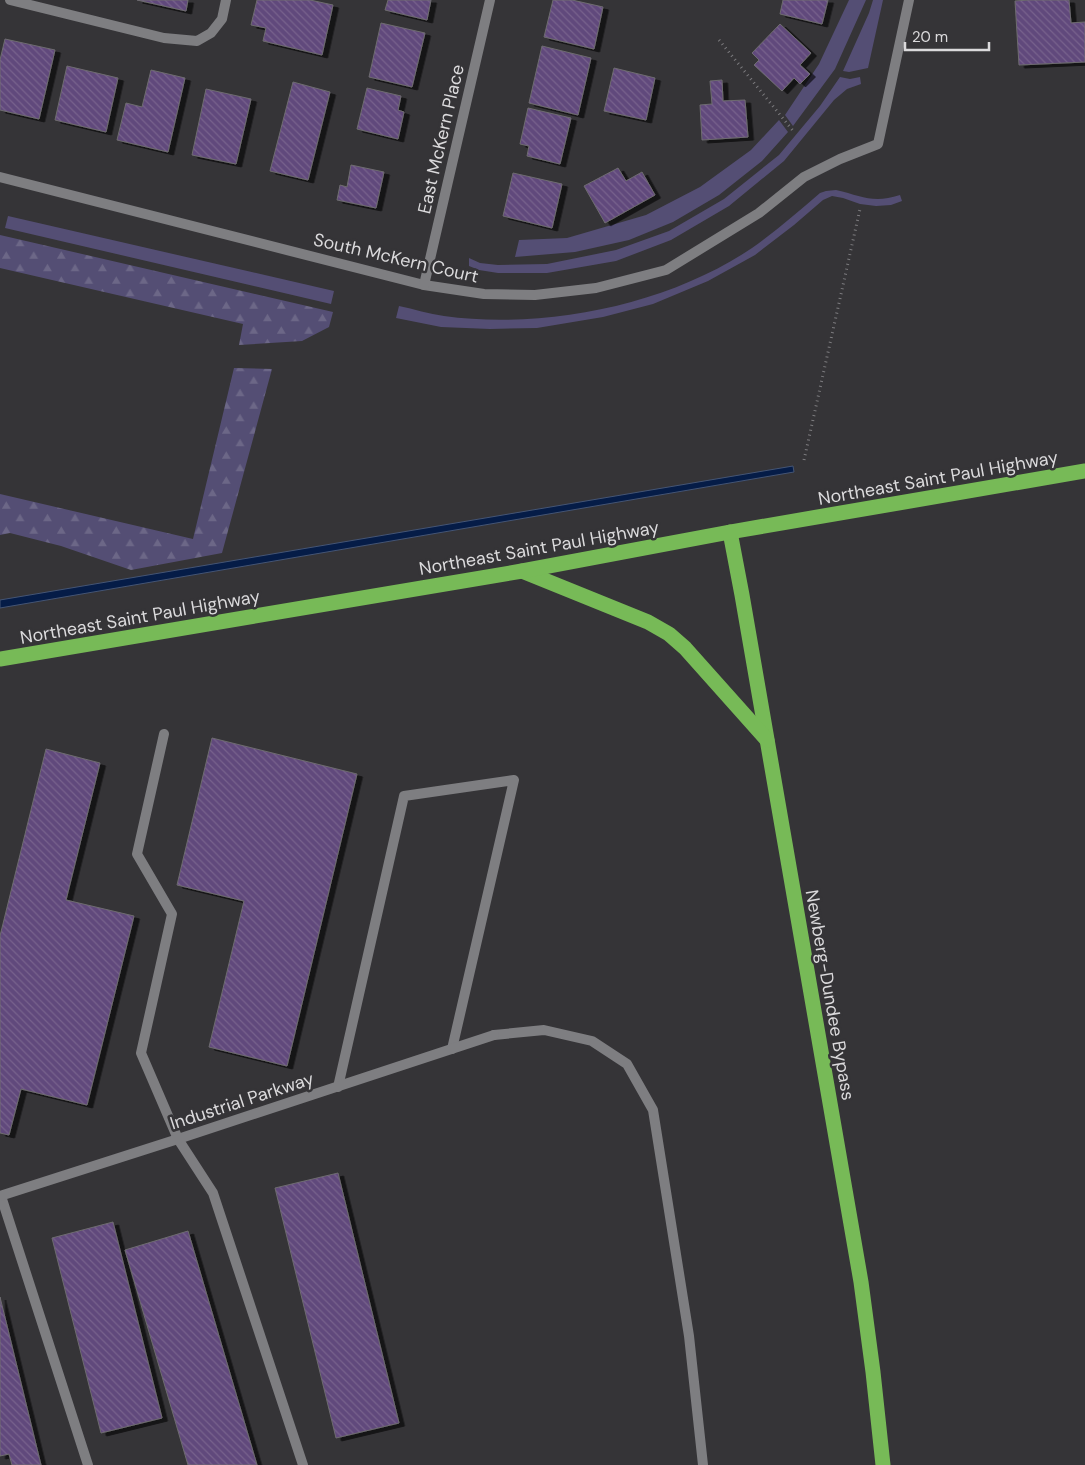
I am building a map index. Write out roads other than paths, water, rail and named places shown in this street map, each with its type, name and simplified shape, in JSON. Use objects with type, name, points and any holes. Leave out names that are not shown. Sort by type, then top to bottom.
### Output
[{"type":"highway","name":"Northeast Saint Paul Highway","points":[[0,659],[522,571],[730,532],[1085,471]]},
{"type":"highway","name":"Newberg-Dundee Bypass","points":[[730,532],[861,1282],[883,1465]]},
{"type":"highway","points":[[522,571],[648,622],[669,634],[685,648],[767,740]]},
{"type":"street","points":[[10,0],[164,38],[197,41],[211,33],[222,19],[226,0]]},
{"type":"street","name":"East McKern Place","points":[[424,285],[490,0]]},
{"type":"street","name":"South McKern Court","points":[[0,177],[424,285],[484,294],[535,295],[596,288],[666,270],[759,213],[804,177],[840,159],[878,144],[908,0]]},
{"type":"street","points":[[164,734],[137,854],[172,914],[141,1053],[178,1139],[213,1193],[303,1465]]},
{"type":"street","points":[[338,1086],[404,796],[514,780],[452,1049]]},
{"type":"street","name":"Industrial Parkway","points":[[1,1196],[494,1035],[544,1030],[592,1041],[627,1064],[653,1110],[689,1336],[703,1465]]},
{"type":"street","points":[[1,1196],[88,1465]]},
{"type":"water","points":[[793,466],[794,472],[0,608],[0,600]]}]
